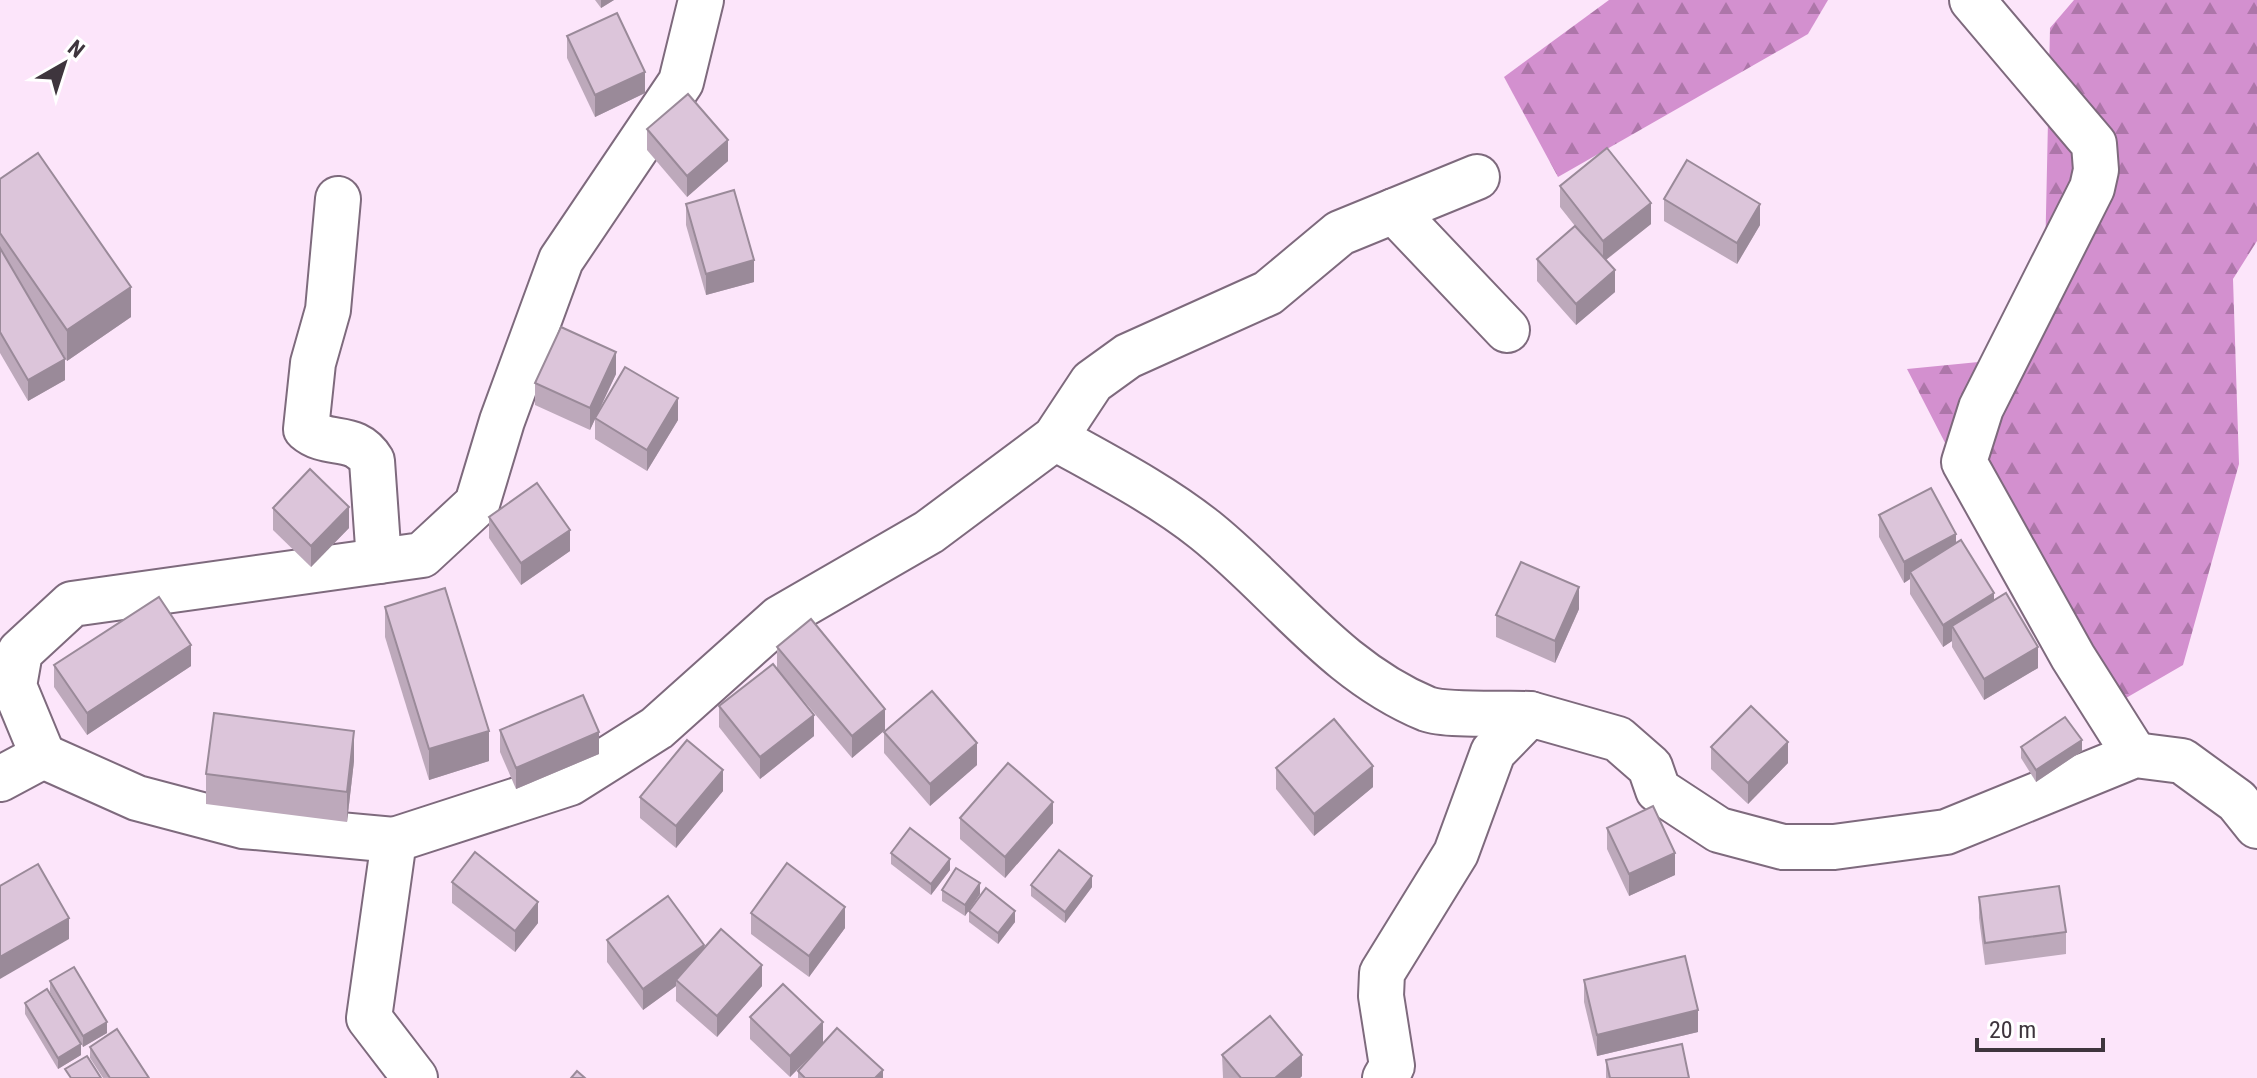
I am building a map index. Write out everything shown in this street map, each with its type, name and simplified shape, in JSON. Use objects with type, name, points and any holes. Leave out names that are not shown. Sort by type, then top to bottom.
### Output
[{"type":"street","points":[[701,0],[681,82],[561,260],[502,421],[477,504],[422,555],[72,604],[20,652],[14,686],[43,756],[137,798],[243,826],[394,840],[570,783],[657,728],[780,618],[929,532],[1055,438],[1092,382],[1128,356],[1268,293],[1340,233],[1477,177]]},
{"type":"street","points":[[1972,0],[2094,144],[2096,170],[2092,188],[1981,408],[1964,462],[2073,657],[2135,755]]},
{"type":"street","points":[[338,199],[328,310],[313,363],[306,429],[318,440],[351,441],[364,448],[372,461],[379,561]]},
{"type":"street","points":[[1394,211],[1507,330]]},
{"type":"street","points":[[1055,438],[1109,467],[1205,530],[1308,629],[1365,677],[1430,710],[1530,714],[1618,739],[1650,767],[1658,790],[1719,830],[1783,847],[1834,847],[1946,832],[2135,755],[2182,761],[2237,801],[2257,826]]},
{"type":"street","points":[[1385,1078],[1392,1066],[1381,996],[1382,973],[1456,853],[1493,752],[1530,714]]},
{"type":"street","points":[[0,779],[43,756]]},
{"type":"street","points":[[394,840],[369,1018],[415,1078]]},
{"type":"green space","points":[[1609,0],[1828,0],[1808,34],[1558,177],[1504,77]]},
{"type":"green space","points":[[2074,0],[2257,0],[2257,241],[2233,279],[2239,464],[2183,665],[2088,720],[1907,369],[1999,360],[2045,260],[2050,28]]},
{"type":"building","points":[[617,13],[645,72],[595,95],[567,36]]},
{"type":"building","points":[[688,94],[728,140],[687,176],[647,129]]},
{"type":"building","points":[[1607,148],[1651,203],[1603,241],[1560,186]]},
{"type":"building","points":[[38,153],[131,287],[67,330],[0,233],[0,179]]},
{"type":"building","points":[[1687,160],[1760,204],[1737,243],[1664,199]]},
{"type":"building","points":[[734,190],[754,260],[706,274],[686,204]]},
{"type":"building","points":[[1575,226],[1615,270],[1576,304],[1537,259]]},
{"type":"building","points":[[0,248],[65,359],[28,380],[0,332]]},
{"type":"building","points":[[561,327],[616,352],[590,408],[535,383]]},
{"type":"building","points":[[625,367],[678,398],[647,450],[595,418]]},
{"type":"building","points":[[310,469],[349,507],[311,546],[273,508]]},
{"type":"building","points":[[537,483],[570,530],[521,563],[489,517]]},
{"type":"building","points":[[1931,488],[1956,534],[1904,562],[1879,515]]},
{"type":"building","points":[[1961,540],[1994,593],[1943,625],[1910,572]]},
{"type":"building","points":[[1521,562],[1579,587],[1555,641],[1496,615]]},
{"type":"building","points":[[445,588],[489,731],[429,749],[385,607]]},
{"type":"building","points":[[2006,593],[2038,647],[1984,679],[1952,626]]},
{"type":"building","points":[[159,597],[191,645],[87,713],[54,665]]},
{"type":"building","points":[[811,619],[885,709],[852,736],[777,647]]},
{"type":"building","points":[[773,664],[814,715],[760,757],[719,706]]},
{"type":"building","points":[[932,691],[977,743],[930,784],[884,732]]},
{"type":"building","points":[[583,695],[599,732],[516,768],[500,730]]},
{"type":"building","points":[[1751,706],[1788,742],[1748,783],[1711,747]]},
{"type":"building","points":[[214,713],[354,731],[347,792],[206,774]]},
{"type":"building","points":[[2065,717],[2082,740],[2036,770],[2021,747]]},
{"type":"building","points":[[1334,719],[1373,766],[1314,814],[1276,768]]},
{"type":"building","points":[[687,740],[723,770],[676,826],[640,797]]},
{"type":"building","points":[[1008,763],[1053,802],[1005,857],[960,818]]},
{"type":"building","points":[[1653,806],[1675,853],[1629,874],[1607,828]]},
{"type":"building","points":[[910,828],[950,859],[931,884],[891,853]]},
{"type":"building","points":[[1059,850],[1092,876],[1065,912],[1031,885]]},
{"type":"building","points":[[475,852],[538,902],[515,931],[452,882]]},
{"type":"building","points":[[787,863],[845,907],[809,956],[751,913]]},
{"type":"building","points":[[38,864],[69,918],[0,957],[0,886]]},
{"type":"building","points":[[956,868],[980,883],[965,905],[942,890]]},
{"type":"building","points":[[2059,886],[2066,932],[1985,943],[1979,897]]},
{"type":"building","points":[[986,888],[1015,911],[998,933],[969,911]]},
{"type":"building","points":[[668,896],[704,945],[643,989],[607,940]]},
{"type":"building","points":[[721,929],[762,965],[717,1016],[676,980]]},
{"type":"building","points":[[1685,956],[1698,1010],[1597,1035],[1584,980]]},
{"type":"building","points":[[74,967],[107,1022],[83,1036],[50,981]]},
{"type":"building","points":[[783,984],[823,1022],[790,1056],[750,1017]]},
{"type":"building","points":[[47,989],[81,1044],[58,1058],[25,1003]]},
{"type":"building","points":[[1270,1016],[1302,1055],[1275,1078],[1241,1078],[1222,1055]]},
{"type":"building","points":[[837,1028],[883,1070],[875,1078],[805,1078],[798,1071]]},
{"type":"building","points":[[117,1029],[149,1078],[110,1078],[90,1047]]},
{"type":"building","points":[[1682,1044],[1689,1078],[1610,1078],[1606,1060]]},
{"type":"building","points":[[87,1056],[101,1078],[71,1078],[65,1069]]},
{"type":"building","points":[[577,1071],[585,1078],[571,1078]]}]
